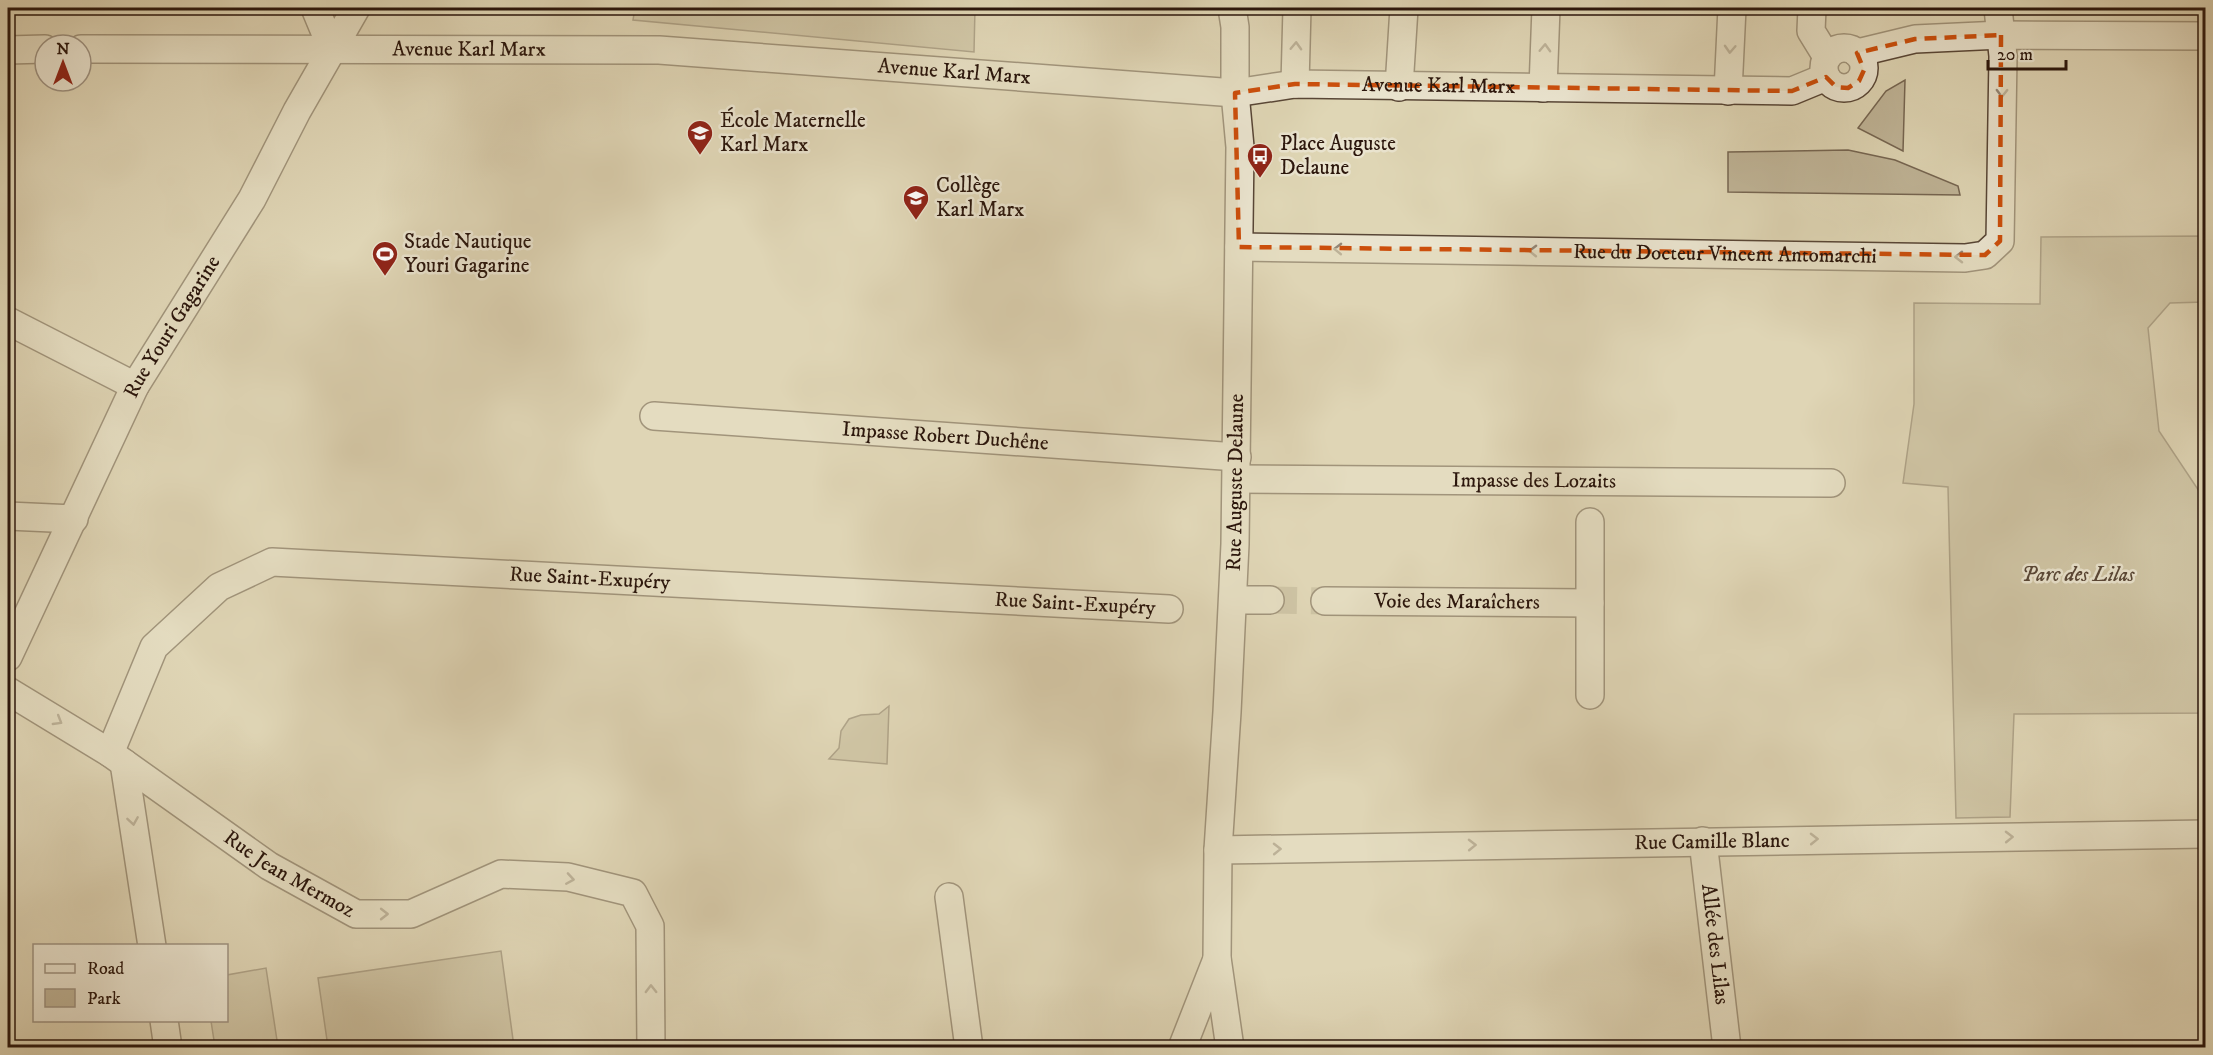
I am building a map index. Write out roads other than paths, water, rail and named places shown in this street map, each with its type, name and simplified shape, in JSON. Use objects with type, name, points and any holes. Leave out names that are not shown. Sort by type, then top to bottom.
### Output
[{"type":"street","points":[[315,8],[332,49]]},
{"type":"street","name":"Rue Auguste Delaune","points":[[1230,1047],[1217,958],[1218,850],[1233,600],[1237,468],[1240,147],[1235,93],[1235,27],[1232,8]]},
{"type":"street","points":[[1294,84],[1297,8]]},
{"type":"street","points":[[1399,87],[1404,8]]},
{"type":"street","points":[[1543,88],[1546,8]]},
{"type":"street","points":[[1728,91],[1732,8]]},
{"type":"street","points":[[1812,8],[1811,31],[1836,87],[1848,87],[1859,81],[1864,70],[1857,53]]},
{"type":"street","name":"Rue du Docteur Vincent Antomarchi","points":[[1239,247],[1965,258],[1985,255],[2000,241],[2003,56],[1998,8]]},
{"type":"street","name":"Rue Youri Gagarine","points":[[8,657],[135,386],[252,199],[353,9]]},
{"type":"street","points":[[1826,67],[1831,52],[1844,48],[1857,53],[1915,39],[2001,35],[2205,36]]},
{"type":"street","points":[[8,50],[33,49]]},
{"type":"street","name":"Avenue Karl Marx","points":[[93,49],[659,50],[1235,93],[1294,84],[1792,92],[1826,67]]},
{"type":"street","points":[[8,321],[135,386]]},
{"type":"street","name":"Impasse Robert Duchêne","points":[[654,416],[1237,468]]},
{"type":"street","name":"Impasse des Lozaits","points":[[1237,468],[1831,483]]},
{"type":"street","points":[[8,516],[74,519]]},
{"type":"street","points":[[1590,522],[1590,695]]},
{"type":"street","name":"Rue Saint-Exupéry","points":[[117,758],[154,647],[219,587],[272,562],[1169,609]]},
{"type":"street","points":[[1233,600],[1270,600]]},
{"type":"street","name":"Voie des Maraîchers","points":[[1325,601],[1590,603]]},
{"type":"street","name":"Rue Jean Mermoz","points":[[8,691],[117,758],[269,866],[356,914],[411,914],[501,874],[568,877],[633,893],[650,926],[651,1047]]},
{"type":"street","points":[[117,758],[152,944]]},
{"type":"street","name":"Rue Camille Blanc","points":[[1218,850],[2205,834]]},
{"type":"street","name":"Allée des Lilas","points":[[1703,841],[1728,1047]]},
{"type":"street","points":[[949,897],[969,1047]]},
{"type":"street","name":"Rue Auguste Delaune","points":[[1183,1044],[1217,958]]},
{"type":"street","points":[[164,1022],[168,1047]]},
{"type":"tunnel","points":[[1270,600],[1325,601]]},
{"type":"place","name":"École Maternelle Karl Marx","points":[[700,156]]},
{"type":"place","name":"Place Auguste Delaune","points":[[1260,179]]},
{"type":"place","name":"Collège Karl Marx","points":[[916,221]]},
{"type":"place","name":"Stade Nautique Youri Gagarine","points":[[385,277]]},
{"type":"park label","name":"Parc des Lilas","points":[[2078,575]]}]
